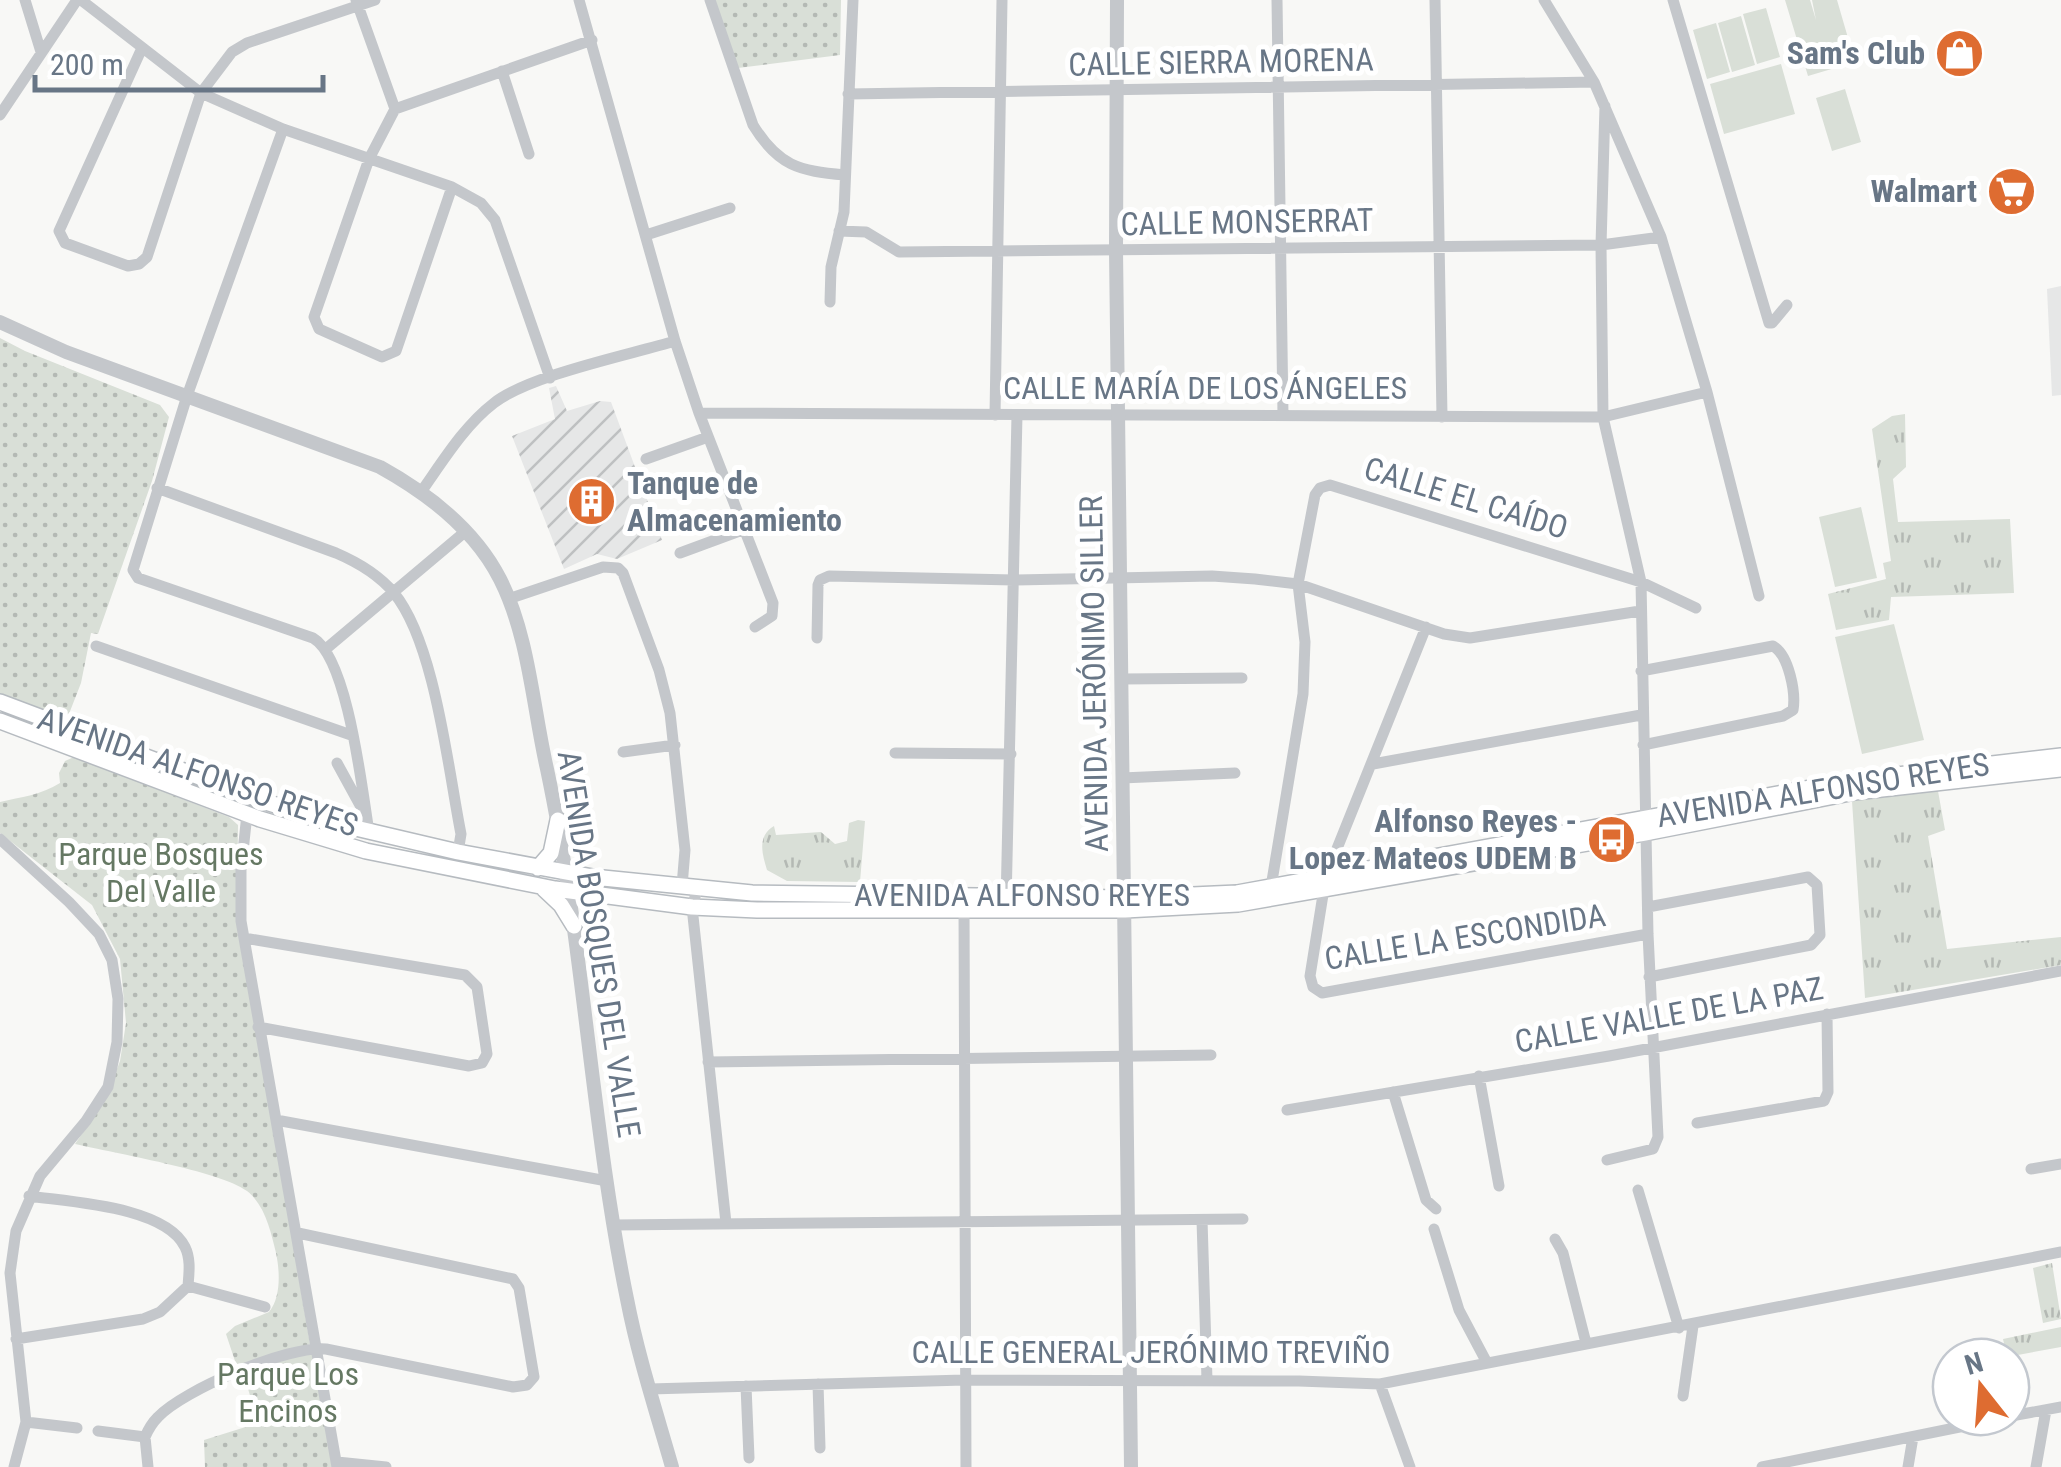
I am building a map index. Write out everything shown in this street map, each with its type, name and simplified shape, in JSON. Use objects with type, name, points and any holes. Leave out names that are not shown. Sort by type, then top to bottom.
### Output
[{"type":"main road","name":"AVENIDA ALFONSO REYES","points":[[0,702],[266,802],[368,825],[458,852],[538,868],[690,887],[963,901],[1224,905],[1325,882],[1646,825],[1855,792],[2061,770]]},
{"type":"main road","name":"AVENIDA ALFONSO REYES","points":[[0,721],[319,839],[541,887],[692,907],[828,911],[963,901]]},
{"type":"main road","name":"AVENIDA ALFONSO REYES","points":[[1646,825],[1854,780],[2061,756]]},
{"type":"main road","points":[[538,868],[551,853],[558,820]]},
{"type":"main road","name":"AVENIDA ALFONSO REYES","points":[[1125,904],[1325,882]]},
{"type":"main road","points":[[541,887],[561,905],[574,926]]},
{"type":"street","points":[[26,0],[42,52]]},
{"type":"street","points":[[0,115],[79,0],[201,93],[282,129],[452,187],[480,203],[494,220],[550,378]]},
{"type":"street","points":[[142,48],[60,226],[65,243],[128,266],[143,260],[201,93],[227,57],[239,47],[357,3],[375,0]]},
{"type":"street","points":[[579,0],[699,413],[773,604],[772,616],[755,627]]},
{"type":"street","points":[[710,0],[752,124],[762,139],[795,168],[845,175]]},
{"type":"street","points":[[830,302],[831,267],[844,212],[853,0]]},
{"type":"street","points":[[996,415],[1002,0]]},
{"type":"street","name":"AVENIDA JERÓNIMO SILLER","points":[[1116,0],[1130,1467]]},
{"type":"street","points":[[1277,0],[1284,415]]},
{"type":"street","points":[[1436,0],[1442,417]]},
{"type":"street","points":[[1544,0],[1594,82],[1661,237],[1707,392],[1759,596]]},
{"type":"street","points":[[1673,0],[1769,323],[1788,305]]},
{"type":"street","points":[[357,3],[395,109]]},
{"type":"street","points":[[452,187],[398,348],[382,356],[323,332],[314,322],[369,159],[395,109],[592,40]]},
{"type":"street","points":[[502,70],[529,154]]},
{"type":"street","name":"CALLE SIERRA MORENA","points":[[848,94],[1594,82]]},
{"type":"street","points":[[1604,106],[1601,245],[1604,417],[1640,582],[1641,715],[1657,1143],[1645,1153],[1607,1160]]},
{"type":"street","points":[[282,129],[132,564],[138,578],[313,638],[327,648],[338,674],[368,825]]},
{"type":"street","points":[[646,235],[730,208]]},
{"type":"street","name":"CALLE MONSERRAT","points":[[839,230],[866,232],[898,252],[1601,245],[1661,237]]},
{"type":"street","name":"AVENIDA BOSQUES DEL VALLE","points":[[0,322],[52,346],[366,461],[421,492],[466,532],[490,562],[508,599],[520,640],[558,820],[568,872],[606,1181],[627,1301],[672,1467]]},
{"type":"street","points":[[421,492],[451,450],[496,401],[550,378],[676,341]]},
{"type":"street","name":"CALLE MARÍA DE LOS ÁNGELES","points":[[699,413],[1604,417],[1707,392]]},
{"type":"street","points":[[1006,902],[1017,415]]},
{"type":"street","points":[[646,459],[708,437]]},
{"type":"street","name":"CALLE EL CAÍDO","points":[[1270,887],[1303,694],[1305,642],[1298,584],[1314,495],[1320,488],[1330,484],[1640,582]]},
{"type":"street","points":[[157,488],[336,552],[392,591],[414,629],[428,670],[461,834],[458,852]]},
{"type":"street","points":[[680,553],[745,529]]},
{"type":"street","points":[[327,648],[466,532]]},
{"type":"street","points":[[508,599],[604,567],[618,568],[624,573],[660,670],[675,745],[726,1223]]},
{"type":"street","points":[[817,638],[818,586],[820,580],[830,576],[1014,580],[1212,576],[1298,584],[1470,638],[1640,611]]},
{"type":"street","points":[[1640,582],[1696,608]]},
{"type":"street","name":"CALLE LA ESCONDIDA","points":[[1426,627],[1325,882],[1310,976],[1313,987],[1322,993],[1648,934]]},
{"type":"street","points":[[96,646],[352,735]]},
{"type":"street","points":[[1641,672],[1773,646],[1783,655],[1794,700],[1792,710],[1783,716],[1643,745]]},
{"type":"street","points":[[1122,679],[1242,678]]},
{"type":"street","points":[[1373,764],[1641,715]]},
{"type":"street","points":[[623,752],[675,745]]},
{"type":"street","points":[[895,752],[1011,754]]},
{"type":"street","points":[[337,762],[368,825]]},
{"type":"street","points":[[1122,778],[1235,772]]},
{"type":"street","points":[[247,814],[241,870],[244,938],[337,1464],[386,1467]]},
{"type":"street","points":[[0,839],[99,934],[112,960],[118,999],[117,1042],[108,1086],[86,1120],[50,1160],[28,1196],[11,1254],[26,1422],[14,1467]]},
{"type":"street","points":[[1648,907],[1808,876],[1817,885],[1820,935],[1812,945],[1650,978]]},
{"type":"street","points":[[963,901],[966,1467]]},
{"type":"street","points":[[244,938],[465,975],[477,986],[487,1054],[482,1063],[468,1066],[258,1026]]},
{"type":"street","name":"CALLE VALLE DE LA PAZ","points":[[1287,1110],[1652,1048],[2061,971]]},
{"type":"street","points":[[1697,1124],[1824,1101],[1828,1092],[1827,1014]]},
{"type":"street","points":[[708,1062],[1212,1054]]},
{"type":"street","points":[[1479,1076],[1500,1186]]},
{"type":"street","points":[[1392,1092],[1426,1200],[1436,1209]]},
{"type":"street","points":[[276,1120],[606,1181]]},
{"type":"street","points":[[2030,1169],[2061,1164]]},
{"type":"street","points":[[1638,1190],[1679,1328]]},
{"type":"street","points":[[16,1340],[160,1312],[188,1286],[190,1268],[185,1246],[164,1225],[110,1208],[28,1196]]},
{"type":"street","points":[[614,1225],[1243,1219]]},
{"type":"street","points":[[1202,1220],[1207,1380]]},
{"type":"street","points":[[1434,1230],[1459,1310],[1486,1361]]},
{"type":"street","points":[[148,1467],[144,1437],[161,1414],[242,1368],[317,1348],[423,1366],[513,1387],[526,1385],[534,1370],[519,1288],[509,1276],[298,1233]]},
{"type":"street","points":[[1555,1240],[1586,1343]]},
{"type":"street","name":"CALLE GENERAL JERÓNIMO TREVIÑO","points":[[650,1389],[964,1380],[1380,1384],[2061,1252]]},
{"type":"street","points":[[188,1286],[265,1307]]},
{"type":"street","points":[[1683,1396],[1693,1326]]},
{"type":"street","points":[[818,1384],[820,1448]]},
{"type":"street","points":[[1380,1384],[1410,1467]]},
{"type":"street","points":[[746,1386],[749,1458]]},
{"type":"street","points":[[2031,1413],[2061,1407]]},
{"type":"street","points":[[2036,1467],[2046,1410]]},
{"type":"street","points":[[26,1422],[78,1428]]},
{"type":"street","points":[[98,1431],[144,1437]]},
{"type":"street","points":[[1762,1467],[1931,1433]]},
{"type":"street","points":[[1908,1467],[1913,1437]]},
{"type":"shaded area","points":[[2061,286],[2061,395],[2052,396],[2047,289]]},
{"type":"shaded area","points":[[556,386],[567,411],[600,401],[611,402],[662,540],[617,559],[597,554],[564,569],[512,436],[555,419],[549,388]]},
{"type":"green space","points":[[715,0],[841,0],[840,55],[738,68]]},
{"type":"green space","points":[[1785,0],[1810,0],[1816,20],[1812,0],[1837,0],[1855,62],[1808,76]]},
{"type":"green space","points":[[1766,8],[1780,57],[1757,64],[1743,14]]},
{"type":"green space","points":[[1741,16],[1755,65],[1732,72],[1718,23]]},
{"type":"green space","points":[[1716,23],[1730,72],[1707,79],[1693,30]]},
{"type":"green space","points":[[1781,64],[1795,114],[1724,134],[1710,84]]},
{"type":"green space","points":[[1845,89],[1861,142],[1832,151],[1816,98]]},
{"type":"green space","points":[[0,338],[160,405],[169,417],[152,481],[98,634],[91,633],[81,683],[67,719],[0,695]]},
{"type":"green space","points":[[1905,414],[1906,467],[1893,479],[1898,522],[2010,519],[2014,593],[1891,597],[1889,620],[1836,630],[1828,594],[1886,579],[1883,563],[1891,561],[1872,429],[1892,416]]},
{"type":"green space","points":[[1861,507],[1877,578],[1835,587],[1819,517]]},
{"type":"green space","points":[[1894,624],[1924,740],[1862,754],[1835,637]]},
{"type":"green space","name":"Parque Bosques Del Valle","points":[[74,757],[229,817],[238,825],[237,913],[310,1344],[241,1366],[236,1364],[226,1334],[235,1326],[269,1312],[278,1284],[269,1228],[263,1211],[247,1191],[214,1176],[75,1144],[105,1100],[120,1061],[126,1023],[120,959],[92,905],[0,833],[0,802],[60,783],[59,773],[65,761]]},
{"type":"green space","points":[[1938,791],[1945,830],[1928,836],[1947,949],[2061,937],[2061,965],[1865,998],[1852,801]]},
{"type":"green space","points":[[865,821],[860,882],[787,881],[767,870],[763,840],[774,826],[776,835],[821,832],[835,844],[847,841],[849,823]]},
{"type":"green space","points":[[2052,1263],[2061,1319],[2043,1323],[2033,1268]]},
{"type":"green space","points":[[2061,1327],[2061,1347],[2031,1353],[2031,1337],[2013,1337]]},
{"type":"green space","name":"Parque Los Encinos","points":[[317,1348],[341,1467],[205,1467],[204,1440],[258,1423],[242,1368]]},
{"type":"place","name":"Sam's Club","points":[[1960,53]]},
{"type":"place","name":"Walmart","points":[[2012,191]]},
{"type":"place","name":"Tanque de Almacenamiento","points":[[592,501]]},
{"type":"place","name":"Alfonso Reyes - Lopez Mateos UDEM B","points":[[1612,839]]}]
